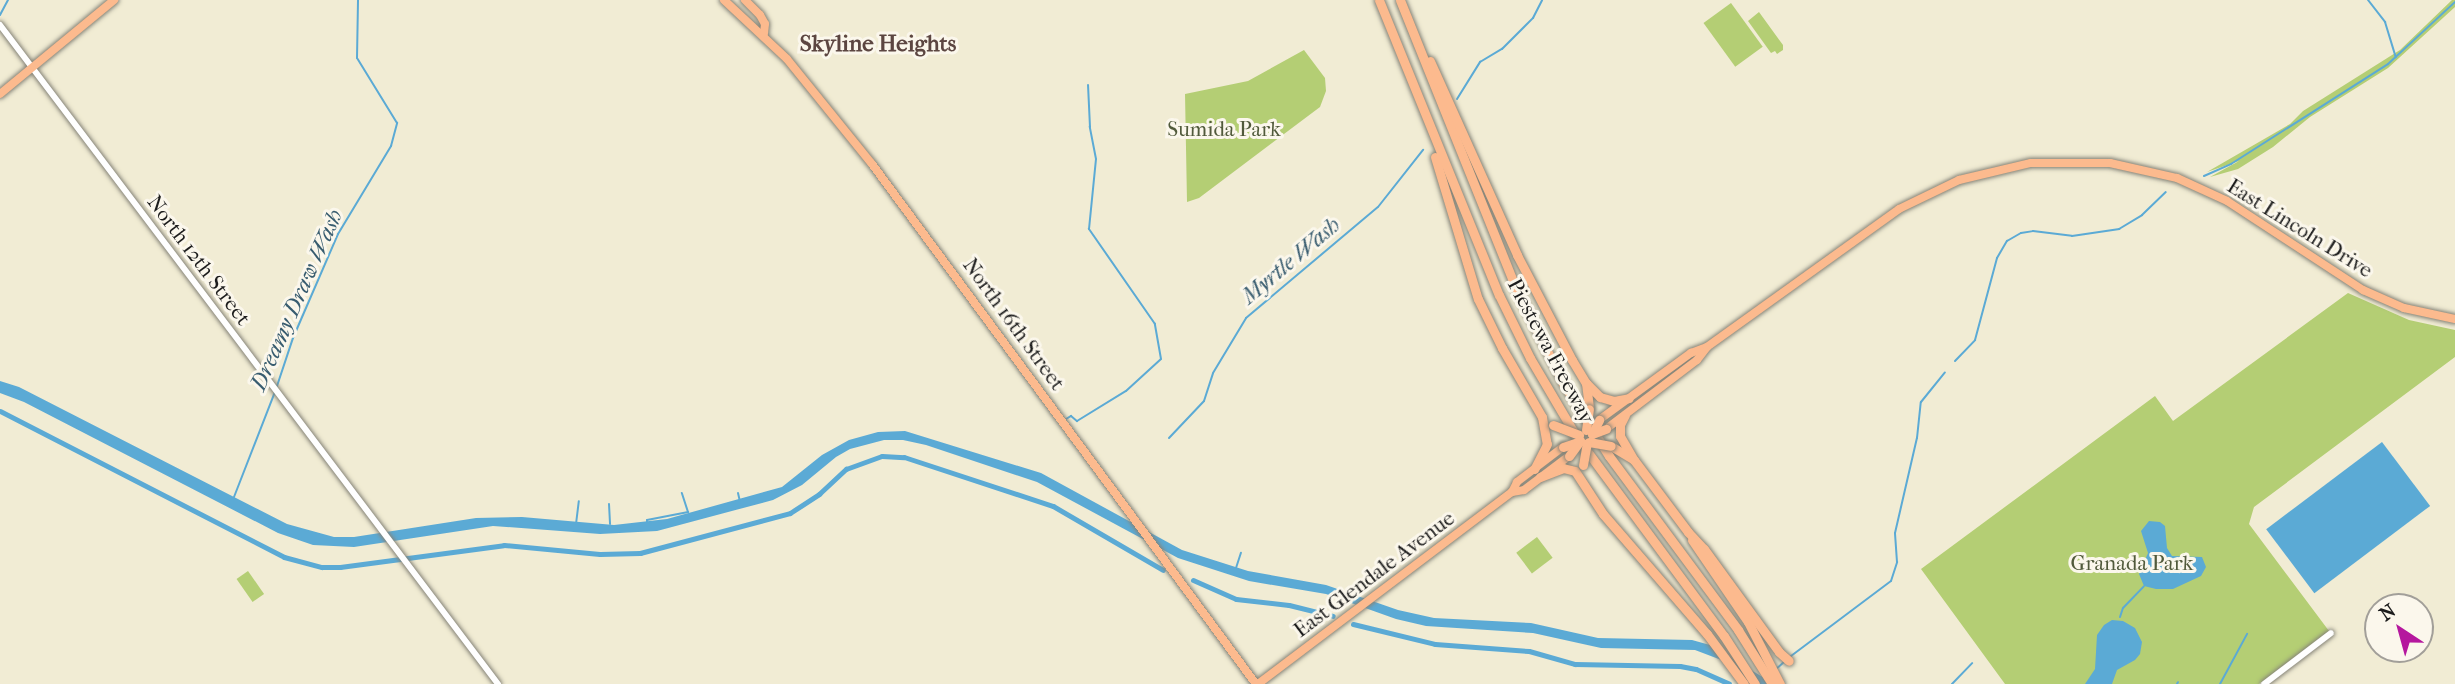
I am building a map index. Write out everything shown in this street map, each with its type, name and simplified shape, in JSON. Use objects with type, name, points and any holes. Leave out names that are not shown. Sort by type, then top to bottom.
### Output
[{"type":"highway","name":"Piestewa Freeway","points":[[1379,0],[1466,219],[1536,369],[1600,472],[1734,649],[1755,684]]},
{"type":"highway","name":"Piestewa Freeway","points":[[1400,0],[1516,288],[1563,383],[1609,456],[1756,656],[1772,684]]},
{"type":"highway","points":[[1418,47],[1431,62],[1529,280],[1586,383],[1605,399],[1629,398]]},
{"type":"highway","points":[[1402,59],[1409,89],[1457,223],[1478,299],[1502,348],[1542,417],[1547,444],[1537,473],[1569,468],[1587,487],[1603,514],[1632,551],[1715,644],[1744,684]]},
{"type":"highway","points":[[1586,383],[1589,410],[1583,465],[1587,487]]},
{"type":"highway","points":[[1625,415],[1619,425],[1620,436],[1634,460],[1688,532],[1769,659],[1780,684]]},
{"type":"highway","points":[[1542,417],[1553,425],[1611,446],[1634,460]]},
{"type":"highway","points":[[1569,456],[1599,420]]},
{"type":"highway","points":[[1563,447],[1606,429]]},
{"type":"highway","points":[[1688,532],[1704,549],[1779,652],[1789,661]]},
{"type":"main road","points":[[0,94],[114,0]]},
{"type":"main road","name":"North 16th Street","points":[[724,0],[764,34],[801,75],[937,248],[1257,684]]},
{"type":"main road","points":[[745,0],[760,15],[765,24],[764,34]]},
{"type":"main road","name":"East Lincoln Drive","points":[[1707,347],[1905,205],[1985,172],[2051,161],[2110,163],[2170,176],[2216,195],[2347,281],[2404,308],[2454,319]]},
{"type":"main road","points":[[1599,420],[1691,353],[1707,347]]},
{"type":"main road","points":[[1606,429],[1697,360],[1707,347]]},
{"type":"main road","name":"East Glendale Avenue","points":[[1537,473],[1563,447]]},
{"type":"main road","name":"East Glendale Avenue","points":[[1257,684],[1512,492],[1517,482],[1569,456]]},
{"type":"street","name":"North 12th Street","points":[[1,26],[498,684]]},
{"type":"street","points":[[2264,684],[2331,633]]},
{"type":"green space","points":[[2455,0],[2455,7],[2388,68],[2310,117],[2273,147],[2238,169],[2210,177],[2239,161],[2207,172],[2290,124],[2303,111],[2400,50]]},
{"type":"green space","points":[[1731,3],[1763,47],[1735,67],[1703,23]]},
{"type":"green space","points":[[1759,12],[1783,45],[1783,50],[1777,54],[1775,51],[1771,53],[1748,21]]},
{"type":"green space","name":"Sumida Park","points":[[1304,50],[1325,78],[1326,91],[1320,107],[1199,198],[1187,202],[1185,94],[1248,81]]},
{"type":"green space","name":"Granada Park","points":[[2348,293],[2409,320],[2455,330],[2455,357],[2254,507],[2249,524],[2329,631],[2259,684],[2005,684],[1921,569],[2155,396],[2173,421]]},
{"type":"green space","points":[[1537,537],[1553,558],[1532,573],[1516,553]]},
{"type":"green space","points":[[248,571],[264,594],[253,602],[237,579]]},
{"type":"water","points":[[0,381],[19,387],[287,524],[334,537],[354,537],[476,518],[522,517],[614,525],[667,519],[782,487],[822,455],[849,440],[878,432],[905,431],[1041,473],[1182,550],[1248,571],[1326,585],[1398,610],[1434,618],[1531,623],[1598,638],[1692,640],[1710,645],[1774,684],[1757,684],[1724,661],[1695,650],[1601,648],[1533,633],[1426,626],[1396,619],[1326,594],[1249,581],[1178,558],[1037,482],[926,445],[903,440],[884,440],[850,449],[802,485],[773,500],[657,531],[600,534],[493,526],[354,547],[313,545],[278,533],[24,402],[0,393]]},
{"type":"water","points":[[2382,442],[2430,506],[2314,593],[2266,529]]},
{"type":"water","points":[[2149,521],[2160,522],[2165,526],[2167,548],[2172,556],[2202,557],[2206,567],[2201,576],[2173,589],[2144,586],[2139,574],[2148,553],[2141,531]]},
{"type":"water","points":[[2112,620],[2123,621],[2135,628],[2142,642],[2140,654],[2117,670],[2112,684],[2085,684],[2095,669],[2097,635],[2104,625]]},
{"type":"waterway","points":[[0,15],[8,0]]},
{"type":"waterway","name":"Dreamy Draw Wash","points":[[277,386],[293,338],[338,234],[391,146],[397,123],[357,58],[358,0]]},
{"type":"waterway","name":"Myrtle Wash","points":[[1457,99],[1480,62],[1502,49],[1533,18],[1542,0]]},
{"type":"waterway","points":[[2368,0],[2385,22],[2396,57]]},
{"type":"waterway","points":[[2204,176],[2231,164],[2388,64],[2455,2]]},
{"type":"waterway","points":[[1066,419],[1071,416],[1077,421],[1126,391],[1161,359],[1155,324],[1089,229],[1096,159],[1090,127],[1088,85]]},
{"type":"waterway","name":"Myrtle Wash","points":[[1169,438],[1204,401],[1213,373],[1246,318],[1378,207],[1423,150]]},
{"type":"waterway","points":[[1955,361],[1975,340],[1997,258],[2007,241],[2021,233],[2033,231],[2072,236],[2119,229],[2142,215],[2166,192]]},
{"type":"waterway","points":[[1791,656],[1891,581],[1897,562],[1895,533],[1917,438],[1921,402],[1945,372]]},
{"type":"waterway","name":"Dreamy Draw Wash","points":[[234,497],[275,392]]},
{"type":"waterway","points":[[0,411],[284,557],[322,567],[340,567],[504,545],[600,554],[640,553],[790,513],[819,494],[846,469],[882,456],[904,457],[1053,506],[1163,570]]},
{"type":"waterway","points":[[647,524],[647,520],[688,512],[682,493]]},
{"type":"waterway","points":[[738,493],[740,502]]},
{"type":"waterway","points":[[576,524],[579,501]]},
{"type":"waterway","points":[[609,504],[610,524]]},
{"type":"waterway","points":[[1236,568],[1241,553]]},
{"type":"waterway","points":[[1193,580],[1236,599],[1289,605],[1333,616]]},
{"type":"waterway","points":[[2120,617],[2123,608],[2144,586]]},
{"type":"waterway","points":[[1353,624],[1435,644],[1529,651],[1575,664],[1680,666],[1696,669],[1729,684]]},
{"type":"waterway","points":[[2220,684],[2247,634]]},
{"type":"waterway","points":[[1775,670],[1784,662]]},
{"type":"waterway","points":[[1952,684],[1972,663]]},
{"type":"district","name":"Skyline Heights","points":[[878,44]]}]
